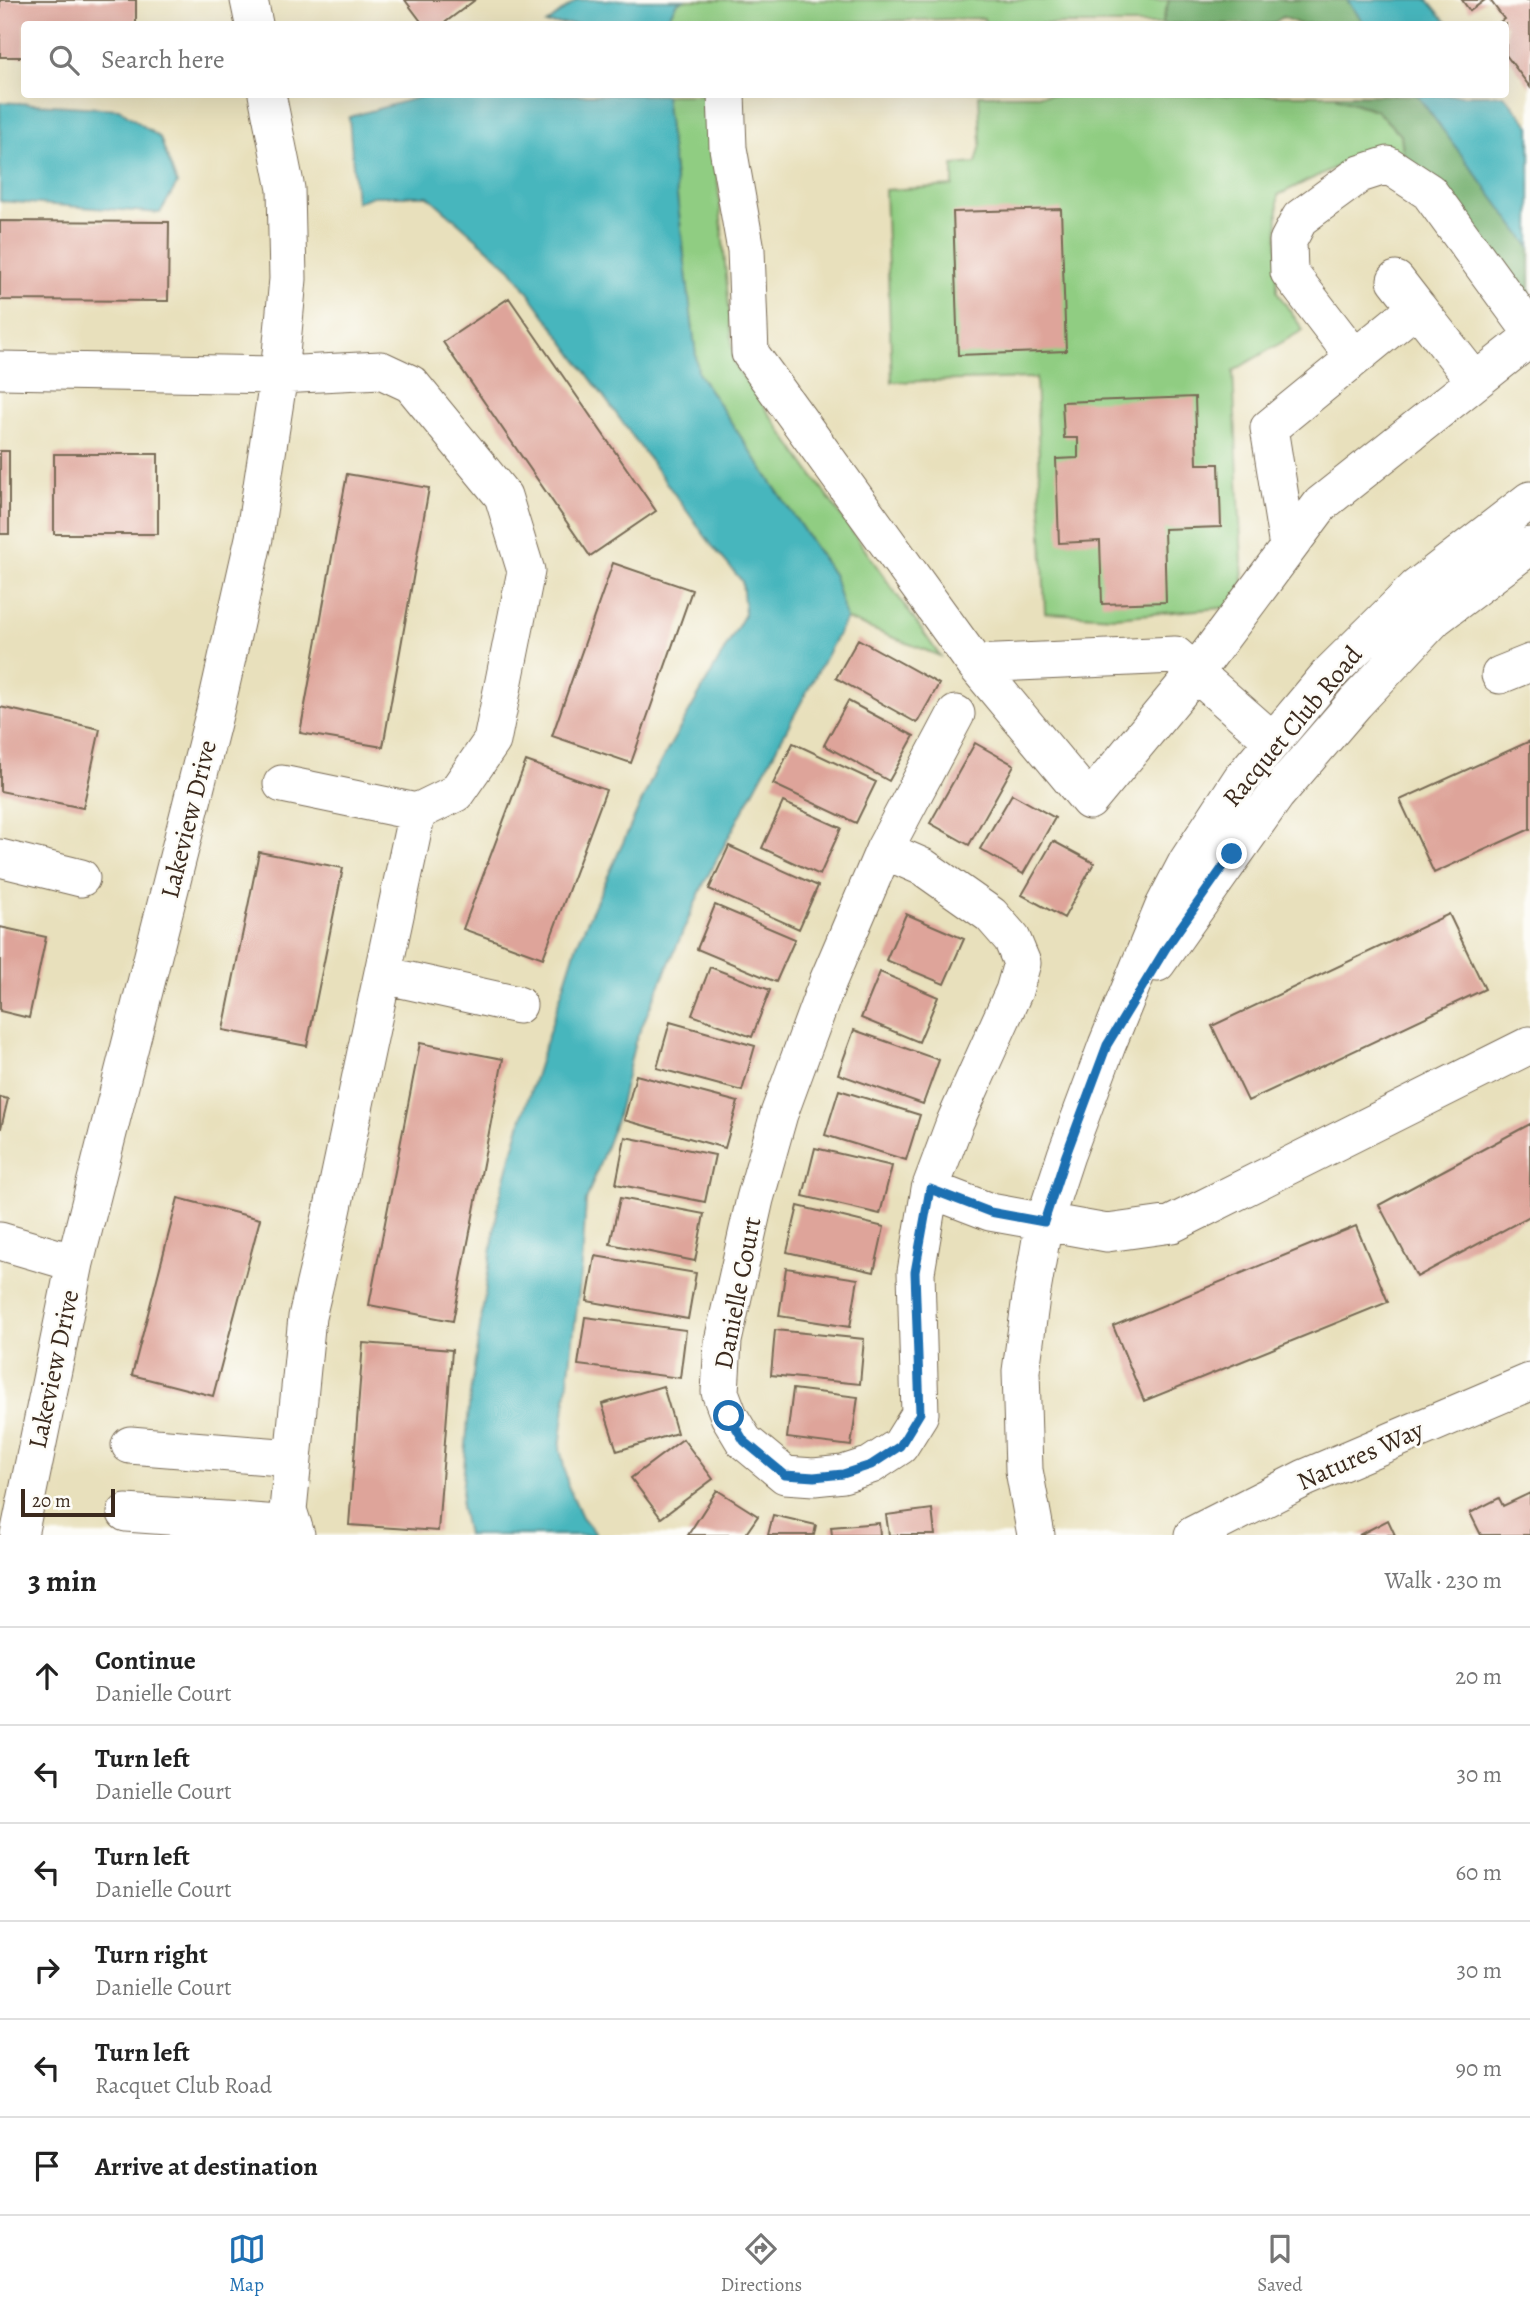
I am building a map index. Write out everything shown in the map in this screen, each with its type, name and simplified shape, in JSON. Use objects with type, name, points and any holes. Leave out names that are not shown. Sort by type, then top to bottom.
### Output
[{"type":"street","points":[[249,0],[253,21]]},
{"type":"street","name":"Lakeview Drive","points":[[19,1535],[75,1263],[219,694],[254,538],[279,375],[288,279],[286,189],[268,98]]},
{"type":"street","points":[[726,98],[728,148],[746,250],[750,353],[975,664],[1088,801],[1195,673],[1321,504],[1530,338]]},
{"type":"street","points":[[1354,357],[1289,272],[1288,241],[1300,218],[1360,174],[1388,166],[1429,192],[1530,330]]},
{"type":"street","points":[[1288,547],[1269,428],[1354,357],[1407,294],[1475,381]]},
{"type":"street","points":[[0,370],[279,375],[381,370],[411,383],[503,496],[526,572],[492,741],[456,793],[417,812],[282,784]]},
{"type":"street","name":"Racquet Club Road","points":[[1036,1535],[1024,1470],[1021,1371],[1044,1222],[1107,1045],[1164,906],[1187,862],[1242,778],[1329,674],[1416,588],[1530,500]]},
{"type":"street","name":"Racquet Club Road","points":[[1107,1045],[1166,948],[1276,795],[1355,703],[1435,618],[1530,546]]},
{"type":"street","points":[[975,664],[1175,655],[1273,741]]},
{"type":"street","name":"Danielle Court","points":[[884,850],[923,867],[991,915],[1013,939],[1023,963],[1014,991],[956,1122],[930,1189],[915,1272],[920,1413],[900,1446],[871,1465],[843,1474],[814,1477],[785,1475],[744,1441],[729,1416],[720,1392],[723,1341],[755,1199],[779,1114],[828,981],[884,850],[956,714]]},
{"type":"street","points":[[126,1513],[295,1530],[288,1510],[307,1317],[417,812]]},
{"type":"street","points":[[0,858],[81,878]]},
{"type":"street","points":[[383,975],[518,1005]]},
{"type":"street","points":[[930,1189],[990,1212],[1107,1233],[1172,1224],[1530,1045]]},
{"type":"street","points":[[0,1241],[75,1263]]},
{"type":"street","name":"Natures Way","points":[[1193,1535],[1305,1478],[1530,1382]]},
{"type":"street","points":[[130,1445],[293,1458]]},
{"type":"green space","points":[[683,0],[1169,0],[1163,21],[984,21],[984,18],[667,21],[676,4]]},
{"type":"green space","points":[[1169,0],[1347,0],[1363,21],[1292,21],[1283,17],[1277,21],[1163,21]]},
{"type":"green space","points":[[665,98],[710,98],[734,364],[940,656],[846,619],[834,576],[698,373]]},
{"type":"green space","points":[[979,98],[1338,98],[1376,110],[1401,135],[1404,158],[1369,151],[1278,195],[1277,292],[1303,330],[1233,371],[1244,606],[1115,617],[1045,613],[1036,378],[892,382],[885,190],[953,186],[953,165],[976,163],[981,144]]},
{"type":"green space","points":[[1338,98],[1419,98],[1530,247],[1530,308],[1404,158],[1401,135],[1376,110]]},
{"type":"water","points":[[577,0],[683,0],[676,4],[667,21],[550,21]]},
{"type":"water","points":[[1347,0],[1428,0],[1446,21],[1363,21]]},
{"type":"water","points":[[417,98],[665,98],[698,373],[834,576],[846,619],[704,883],[635,1042],[617,1117],[586,1201],[582,1265],[560,1448],[568,1486],[582,1517],[597,1535],[467,1535],[461,1507],[470,1394],[499,1200],[577,944],[655,772],[745,614],[742,581],[713,547],[511,269],[428,196],[373,196],[356,202],[349,117]]},
{"type":"water","points":[[1419,98],[1507,98],[1530,126],[1530,247]]},
{"type":"water","points":[[0,102],[119,109],[160,138],[177,184],[160,213],[0,201]]},
{"type":"building","points":[[0,0],[136,0],[136,21],[21,21],[21,57],[0,57]]},
{"type":"building","points":[[405,0],[475,0],[447,21],[421,21]]},
{"type":"building","points":[[1462,0],[1485,0],[1470,11]]},
{"type":"building","points":[[1490,0],[1530,0],[1530,87],[1509,59],[1509,21],[1501,21],[1504,19]]},
{"type":"building","points":[[1061,209],[1066,351],[958,355],[953,212]]},
{"type":"building","points":[[0,221],[169,222],[168,301],[0,300]]},
{"type":"building","points":[[509,298],[656,511],[590,556],[443,342]]},
{"type":"building","points":[[1195,397],[1197,464],[1219,464],[1221,527],[1164,529],[1166,602],[1102,604],[1100,541],[1059,543],[1056,459],[1078,458],[1078,438],[1064,438],[1062,402]]},
{"type":"building","points":[[0,451],[9,451],[9,534],[0,534]]},
{"type":"building","points":[[54,454],[158,454],[158,534],[54,534]]},
{"type":"building","points":[[347,474],[429,488],[383,747],[300,733]]},
{"type":"building","points":[[613,563],[692,590],[631,763],[552,736]]},
{"type":"building","points":[[858,639],[939,684],[917,723],[836,678]]},
{"type":"building","points":[[848,701],[914,736],[889,781],[824,745]]},
{"type":"building","points":[[0,707],[100,729],[83,808],[0,791]]},
{"type":"building","points":[[1530,741],[1530,829],[1434,873],[1400,800]]},
{"type":"building","points":[[793,743],[876,782],[856,823],[773,784]]},
{"type":"building","points":[[975,743],[1014,765],[969,845],[930,823]]},
{"type":"building","points":[[526,761],[606,790],[543,958],[463,929]]},
{"type":"building","points":[[1012,794],[1055,818],[1023,874],[980,849]]},
{"type":"building","points":[[783,802],[841,828],[820,875],[762,848]]},
{"type":"building","points":[[1053,841],[1094,863],[1064,918],[1022,895]]},
{"type":"building","points":[[729,846],[818,886],[799,929],[709,889]]},
{"type":"building","points":[[259,852],[343,868],[307,1046],[223,1030]]},
{"type":"building","points":[[715,905],[795,939],[776,982],[697,949]]},
{"type":"building","points":[[906,914],[964,939],[944,984],[886,960]]},
{"type":"building","points":[[1449,914],[1485,989],[1248,1101],[1212,1026]]},
{"type":"building","points":[[0,927],[46,937],[29,1018],[0,1011]]},
{"type":"building","points":[[710,967],[770,990],[752,1037],[692,1015]]},
{"type":"building","points":[[880,972],[938,997],[919,1042],[861,1018]]},
{"type":"building","points":[[670,1022],[755,1046],[742,1091],[657,1068]]},
{"type":"building","points":[[854,1030],[939,1060],[923,1104],[838,1074]]},
{"type":"building","points":[[420,1043],[503,1059],[453,1321],[369,1305]]},
{"type":"building","points":[[636,1075],[738,1102],[725,1148],[624,1120]]},
{"type":"building","points":[[839,1090],[920,1115],[906,1160],[825,1135]]},
{"type":"building","points":[[0,1097],[8,1099],[1,1128],[0,1128]]},
{"type":"building","points":[[1530,1124],[1530,1216],[1417,1277],[1379,1205]]},
{"type":"building","points":[[625,1137],[715,1155],[705,1202],[616,1184]]},
{"type":"building","points":[[815,1148],[892,1166],[880,1214],[803,1196]]},
{"type":"building","points":[[178,1198],[260,1219],[213,1396],[132,1375]]},
{"type":"building","points":[[620,1198],[704,1214],[695,1261],[610,1244]]},
{"type":"building","points":[[798,1206],[884,1227],[874,1272],[787,1252]]},
{"type":"building","points":[[1356,1226],[1388,1302],[1144,1401],[1113,1326]]},
{"type":"building","points":[[595,1256],[696,1273],[688,1319],[587,1301]]},
{"type":"building","points":[[786,1268],[858,1279],[850,1327],[779,1316]]},
{"type":"building","points":[[585,1317],[686,1330],[680,1378],[578,1365]]},
{"type":"building","points":[[775,1330],[864,1339],[860,1384],[771,1375]]},
{"type":"building","points":[[363,1343],[452,1350],[438,1531],[349,1525]]},
{"type":"building","points":[[663,1386],[677,1433],[617,1451],[602,1404]]},
{"type":"building","points":[[793,1389],[858,1397],[851,1446],[787,1438]]},
{"type":"building","points":[[683,1439],[713,1479],[661,1518],[631,1478]]},
{"type":"building","points":[[717,1490],[758,1516],[745,1535],[688,1535]]},
{"type":"building","points":[[1530,1493],[1530,1535],[1481,1535],[1470,1513],[1499,1498],[1503,1506]]},
{"type":"building","points":[[932,1509],[935,1535],[889,1535],[886,1515]]},
{"type":"building","points":[[773,1515],[816,1525],[814,1535],[768,1535]]},
{"type":"building","points":[[1388,1520],[1395,1535],[1359,1535]]},
{"type":"building","points":[[879,1523],[880,1535],[832,1535],[831,1527]]},
{"type":"route","points":[[729,1416],[744,1441],[785,1475],[814,1477],[843,1474],[871,1465],[900,1446],[920,1413],[915,1272],[930,1189],[990,1212],[1044,1222],[1107,1045],[1166,948],[1232,854]]}]
